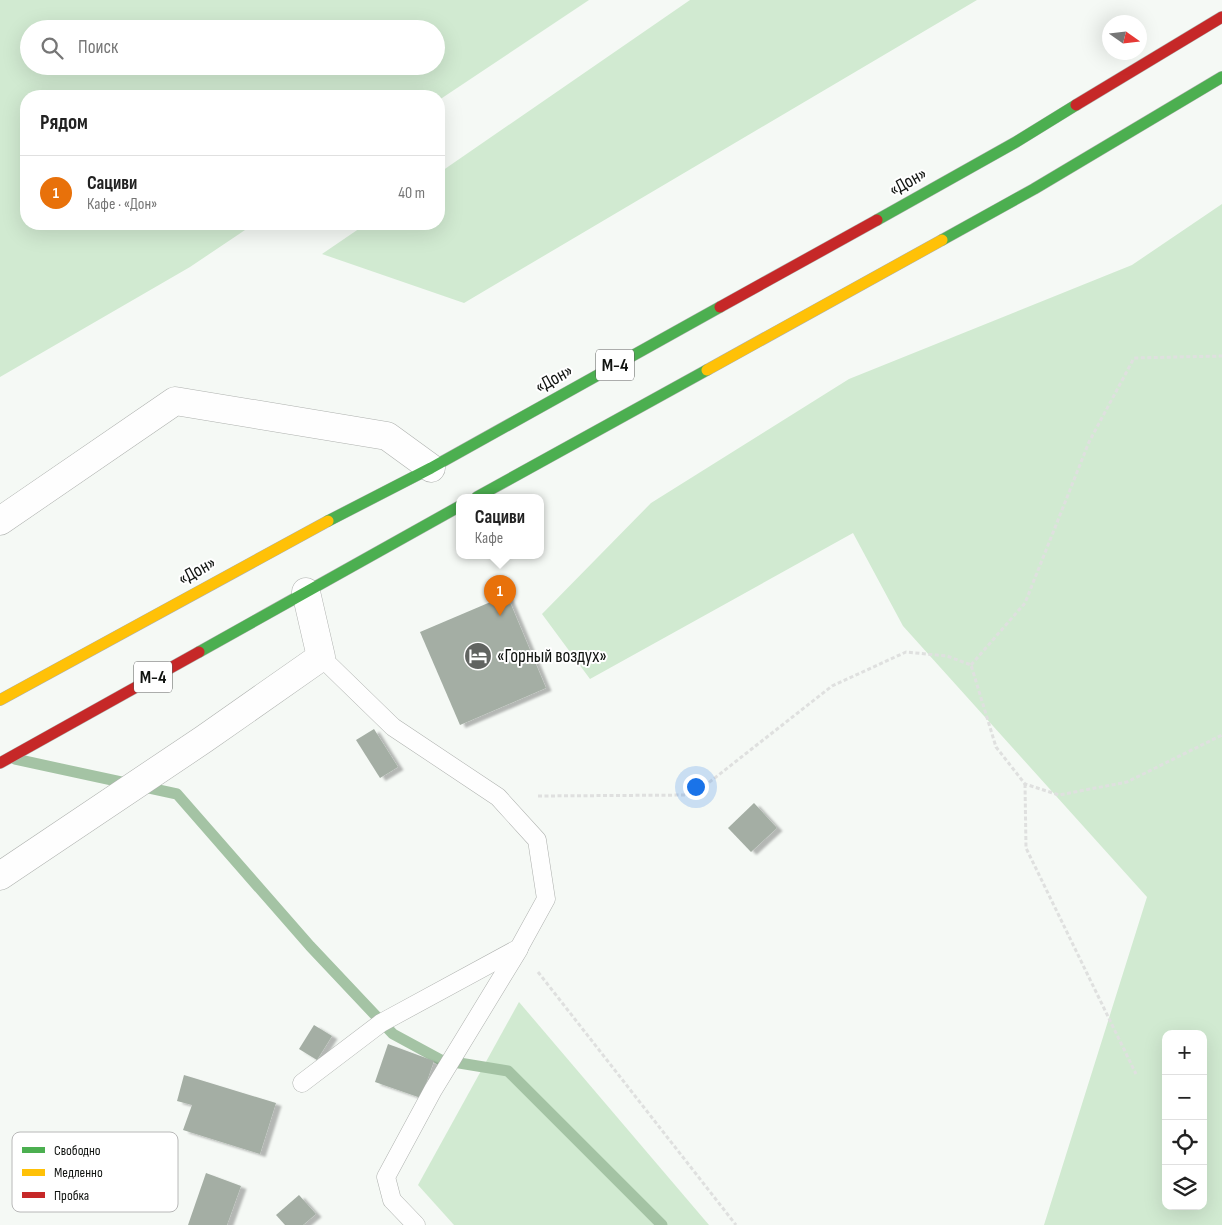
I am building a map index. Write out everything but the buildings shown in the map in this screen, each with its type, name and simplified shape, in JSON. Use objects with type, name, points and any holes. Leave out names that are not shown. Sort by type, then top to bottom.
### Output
[{"type":"highway","name":"«Дон»","points":[[0,700],[274,549],[431,468],[1016,142],[1222,17]]},
{"type":"highway","name":"М-4","points":[[481,494],[1025,194],[1222,77]]},
{"type":"highway","name":"М-4","points":[[0,763],[456,508]]},
{"type":"street","points":[[0,521],[175,401],[388,436],[431,468]]},
{"type":"street","points":[[0,876],[321,657],[306,592]]},
{"type":"lane","points":[[321,657],[393,727],[498,797],[537,840],[546,899],[519,948],[432,1090],[386,1177],[392,1200],[416,1225]]},
{"type":"lane","points":[[302,1083],[381,1023],[519,948]]},
{"type":"path","points":[[971,665],[1025,602],[1090,442],[1134,358],[1222,356]]},
{"type":"path","points":[[498,797],[693,795],[832,686],[906,652],[947,656],[971,665]]},
{"type":"path","points":[[971,665],[996,747],[1025,784],[1059,795],[1127,782],[1222,735]]},
{"type":"path","points":[[1025,784],[1026,848],[1136,1074]]},
{"type":"path","points":[[519,948],[736,1225]]},
{"type":"green space","points":[[0,0],[589,0],[445,96],[445,90],[20,90],[20,230],[245,230],[190,267],[0,377]]},
{"type":"green space","points":[[690,0],[977,0],[464,303],[322,254],[357,230],[445,230],[445,169]]},
{"type":"green space","points":[[1222,204],[1222,1225],[1044,1225],[1147,897],[903,626],[853,533],[590,679],[542,614],[651,503],[849,379],[1132,265]]},
{"type":"green space","points":[[519,1002],[709,1225],[454,1225],[418,1185]]},
{"type":"waterway","points":[[15,759],[177,794],[310,946],[393,1034],[441,1060],[508,1071],[662,1225]]},
{"type":"traffic: fast","points":[[942,240],[1034,189],[1222,77]]},
{"type":"traffic: fast","points":[[877,220],[1016,142],[1076,105]]},
{"type":"traffic: fast","points":[[328,521],[431,468],[720,307]]},
{"type":"traffic: fast","points":[[482,494],[707,370]]},
{"type":"traffic: fast","points":[[199,652],[456,508]]},
{"type":"traffic: slow","points":[[707,370],[942,240]]},
{"type":"traffic: slow","points":[[0,700],[328,521]]},
{"type":"traffic: jam","points":[[1076,105],[1222,17]]},
{"type":"traffic: jam","points":[[720,307],[877,220]]},
{"type":"traffic: jam","points":[[0,763],[199,652]]},
{"type":"place","name":"Сациви","points":[[500,616]]},
{"type":"place","name":"«Горный воздух»","points":[[478,656]]}]
